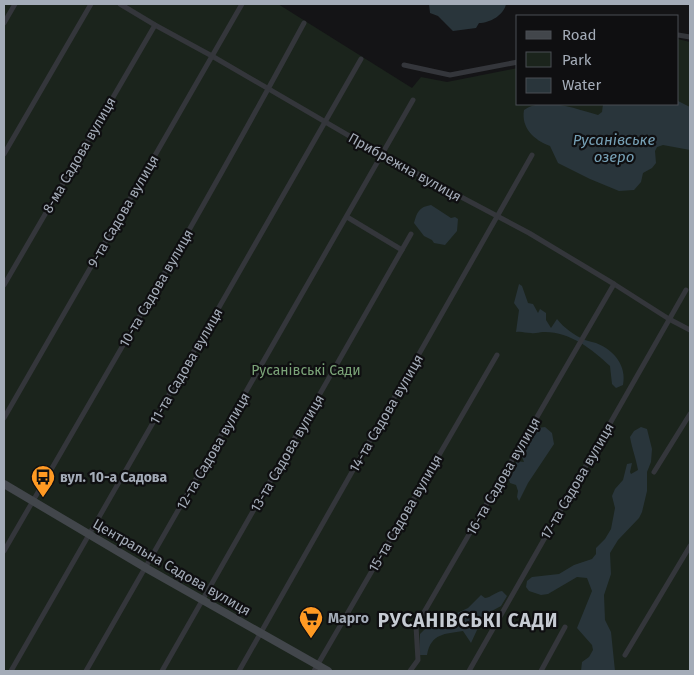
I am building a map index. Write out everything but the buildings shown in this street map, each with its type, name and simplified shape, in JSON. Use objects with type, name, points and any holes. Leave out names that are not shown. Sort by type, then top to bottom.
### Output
[{"type":"main road","name":"Центральна Садова вулиця","points":[[4,484],[261,633],[316,668],[328,671]]},
{"type":"street","points":[[4,23],[15,4]]},
{"type":"street","points":[[4,154],[91,4]]},
{"type":"street","name":"Прибрежна вулиця","points":[[120,4],[382,155],[498,216],[690,330]]},
{"type":"street","name":"9-та Садова вулиця","points":[[4,418],[242,4]]},
{"type":"street","name":"10-та Садова вулиця","points":[[4,551],[269,89],[304,23]]},
{"type":"street","name":"8-ма Садова вулиця","points":[[4,285],[155,25]]},
{"type":"street","name":"11-та Садова вулиця","points":[[11,671],[361,60]]},
{"type":"street","points":[[404,65],[450,75],[516,62]]},
{"type":"street","name":"12-та Садова вулиця","points":[[86,671],[413,100]]},
{"type":"street","name":"14-та Садова вулиця","points":[[239,671],[532,155]]},
{"type":"street","points":[[347,217],[402,250]]},
{"type":"street","name":"13-та Садова вулиця","points":[[162,671],[411,234]]},
{"type":"street","name":"16-та Садова вулиця","points":[[410,671],[418,660],[416,626],[614,284]]},
{"type":"street","name":"17-та Садова вулиця","points":[[469,671],[686,290]]},
{"type":"street","name":"15-та Садова вулиця","points":[[316,668],[497,355]]},
{"type":"street","points":[[654,472],[690,414]]},
{"type":"street","points":[[625,656],[690,546]]},
{"type":"street","points":[[541,671],[565,627]]},
{"type":"green space","name":"Русанівські Сади","points":[[4,4],[278,4],[412,88],[421,77],[447,82],[516,68],[516,105],[679,105],[679,39],[690,42],[690,671],[4,671]]},
{"type":"water","points":[[429,4],[506,4],[502,12],[492,20],[479,23],[476,28],[453,31],[438,16],[430,13]]},
{"type":"water","name":"Русанівське озеро","points":[[679,102],[690,107],[690,150],[663,145],[657,147],[655,151],[656,163],[652,168],[643,173],[641,182],[634,190],[619,191],[558,163],[550,146],[534,137],[527,128],[524,116],[524,110],[536,105],[560,105],[598,115],[602,112],[603,105],[679,105]]},
{"type":"water","points":[[431,205],[451,218],[455,217],[458,219],[457,231],[445,245],[434,243],[424,236],[414,223],[419,211]]},
{"type":"water","points":[[519,284],[522,286],[528,303],[533,304],[538,313],[540,309],[546,313],[546,320],[551,328],[557,319],[573,334],[596,343],[614,354],[623,371],[623,385],[616,388],[612,384],[610,366],[580,342],[553,332],[516,332],[519,310],[514,303]]},
{"type":"water","points":[[545,427],[552,433],[554,444],[528,483],[519,501],[516,485],[510,483],[508,477],[515,470],[516,461],[524,462],[520,452],[537,428]]},
{"type":"water","points":[[641,427],[647,429],[652,449],[651,462],[647,472],[647,491],[639,518],[618,540],[610,553],[611,574],[604,595],[605,620],[611,632],[615,671],[581,671],[582,662],[589,657],[593,650],[592,645],[577,628],[592,591],[587,578],[577,577],[548,594],[541,595],[529,591],[526,587],[527,581],[532,577],[559,574],[574,565],[592,559],[596,554],[596,548],[611,529],[615,508],[612,496],[623,480],[627,464],[632,463],[631,474],[638,470],[630,437],[634,431]]},
{"type":"water","points":[[502,591],[507,596],[501,606],[490,612],[477,630],[471,643],[463,631],[445,634],[432,642],[427,655],[419,655],[420,634],[425,629],[442,623],[451,616],[468,608],[481,595],[485,598]]},
{"type":"place","name":"вул. 10-а Садова","points":[[43,498]]},
{"type":"place","name":"Марго","points":[[311,639]]},
{"type":"district","name":"РУСАНІВСЬКІ САДИ","points":[[468,620]]}]
